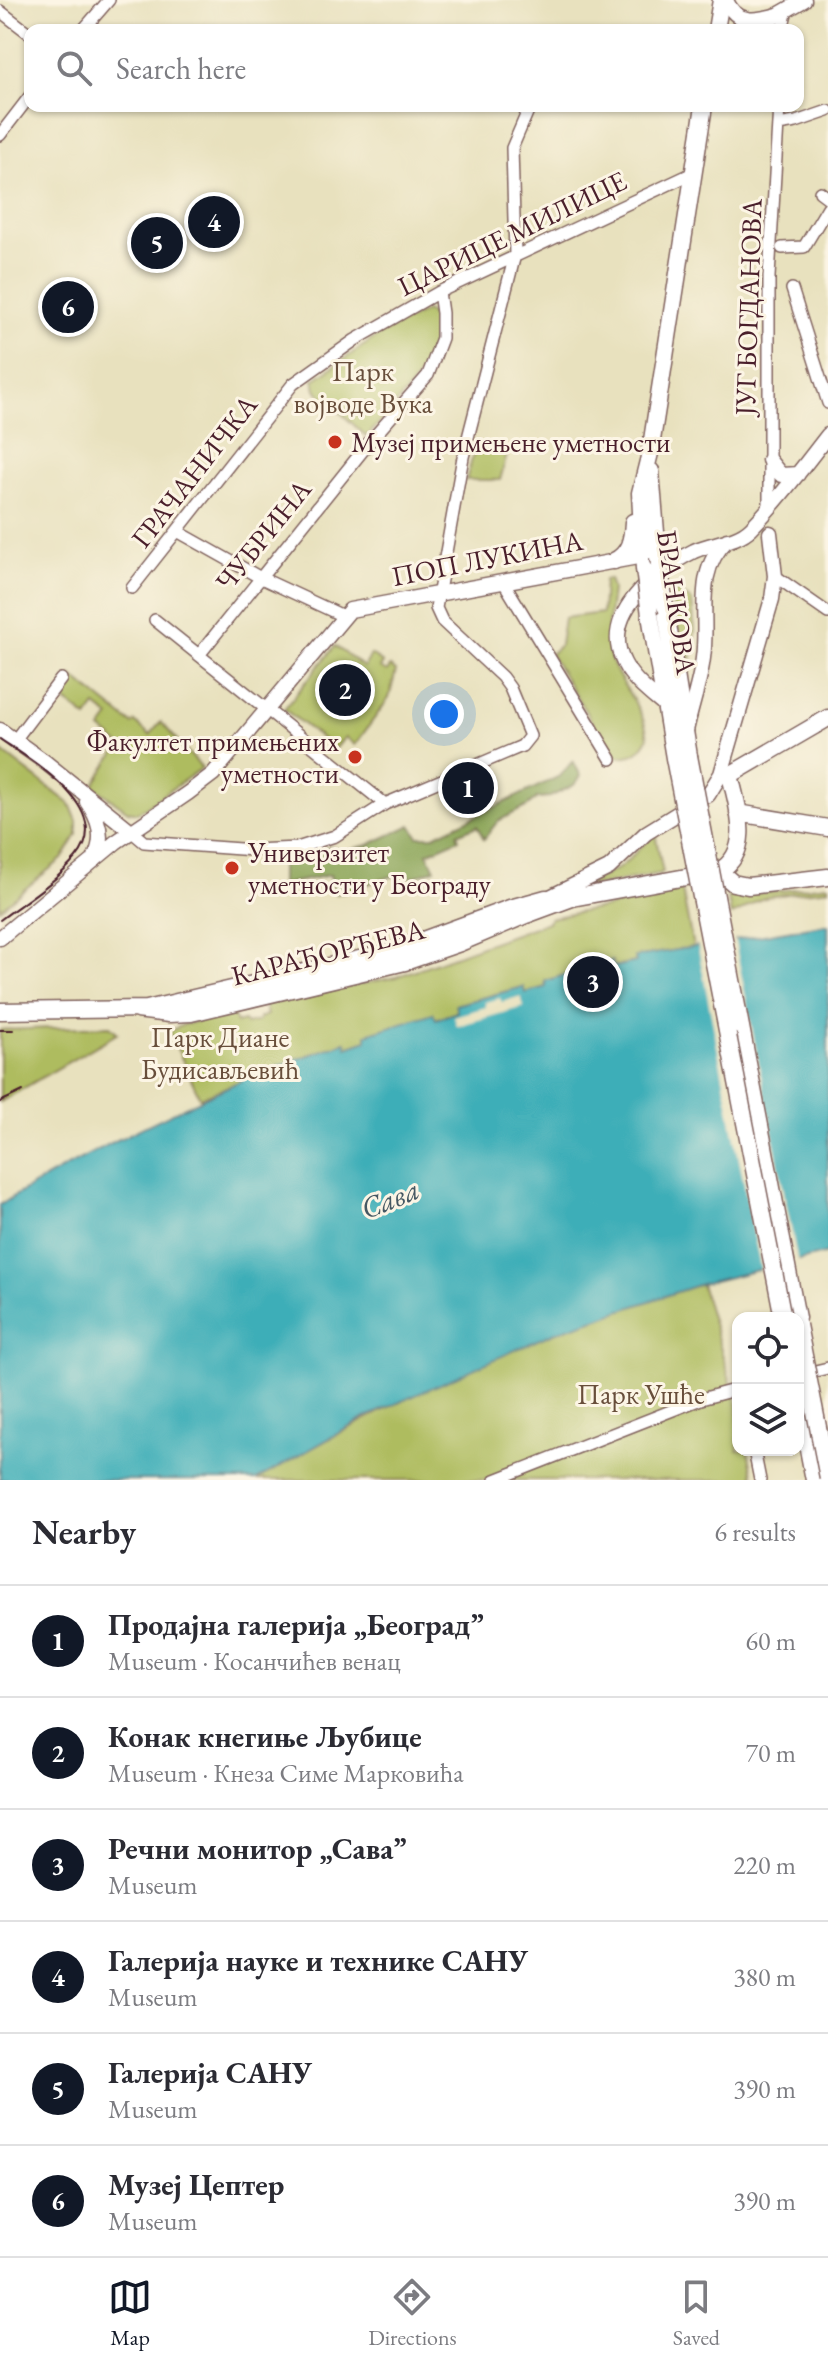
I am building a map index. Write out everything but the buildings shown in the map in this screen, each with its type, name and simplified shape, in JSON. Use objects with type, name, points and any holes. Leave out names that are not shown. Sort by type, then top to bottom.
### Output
[{"type":"main road","points":[[717,24],[723,0]]},
{"type":"main road","name":"БРАНКОВА","points":[[654,562],[640,493],[650,453],[703,112]]},
{"type":"main road","name":"БРАНКОВА","points":[[650,453],[657,610],[666,707],[682,757]]},
{"type":"main road","points":[[614,561],[629,547],[640,493]]},
{"type":"main road","name":"БРАНКОВА","points":[[657,610],[685,735],[682,757]]},
{"type":"main road","name":"КАРАЂОРЂЕВА","points":[[731,778],[828,718]]},
{"type":"main road","points":[[682,757],[782,1312]]},
{"type":"main road","points":[[682,757],[796,1312]]},
{"type":"main road","points":[[731,778],[738,813],[738,852],[719,871],[733,883],[748,886],[828,877]]},
{"type":"main road","points":[[738,813],[828,828]]},
{"type":"main road","name":"КАРАЂОРЂЕВА","points":[[137,1010],[393,951],[510,908],[548,898],[572,898],[719,871]]},
{"type":"main road","name":"КАРАЂОРЂЕВА","points":[[0,1011],[137,1010],[191,1013],[389,966],[445,949],[572,898]]},
{"type":"main road","points":[[804,1356],[828,1478]]},
{"type":"main road","points":[[804,1428],[814,1480]]},
{"type":"street","points":[[88,24],[109,0]]},
{"type":"street","points":[[723,0],[735,15],[745,20],[782,18],[804,0]]},
{"type":"street","points":[[0,11],[24,29]]},
{"type":"street","points":[[0,135],[24,104]]},
{"type":"street","points":[[778,125],[828,111]]},
{"type":"street","points":[[0,730],[144,842],[277,851],[308,846],[335,836],[385,804],[522,746],[530,738],[515,699],[502,677],[437,614],[463,457],[515,255],[512,148],[527,112]]},
{"type":"street","name":"ЈУГ БОГДАНОВА","points":[[761,530],[769,460],[769,277],[779,112]]},
{"type":"street","name":"ЦАРИЦЕ МИЛИЦЕ","points":[[293,384],[355,340],[439,292],[693,173]]},
{"type":"street","points":[[782,248],[804,247],[823,228],[828,207]]},
{"type":"street","points":[[792,289],[828,403]]},
{"type":"street","name":"ЧУБРИНА","points":[[199,655],[366,447],[423,383],[433,366],[443,326],[439,292]]},
{"type":"street","name":"ГРАЧАНИЧКА","points":[[132,588],[293,384]]},
{"type":"street","points":[[708,795],[721,774],[769,608],[775,576],[761,530],[828,435]]},
{"type":"street","points":[[769,460],[781,475],[798,474]]},
{"type":"street","name":"ПОП ЛУКИНА","points":[[343,616],[357,608],[614,561],[654,562],[761,530]]},
{"type":"street","points":[[0,938],[131,831],[213,774],[343,616],[259,577],[177,531]]},
{"type":"street","points":[[685,735],[704,657],[705,590],[711,557],[727,540]]},
{"type":"street","points":[[666,707],[628,670],[621,656],[617,639],[625,609],[654,562],[692,568],[700,576],[705,590]]},
{"type":"street","points":[[775,576],[828,613]]},
{"type":"street","points":[[503,581],[611,759]]},
{"type":"street","points":[[155,620],[385,804]]},
{"type":"street","points":[[15,740],[61,679]]},
{"type":"street","points":[[728,750],[731,778]]},
{"type":"street","name":"КАРАЂОРЂЕВА","points":[[548,898],[609,868],[646,833],[731,778]]},
{"type":"street","points":[[75,786],[99,822],[100,848],[94,860]]},
{"type":"street","points":[[804,1374],[828,1368]]},
{"type":"street","points":[[495,1480],[701,1399],[732,1391]]},
{"type":"street","points":[[755,1456],[760,1480]]},
{"type":"green space","name":"Парк војводе Вука","points":[[426,311],[434,317],[434,335],[423,368],[403,397],[367,437],[316,390],[314,380],[379,335]]},
{"type":"green space","points":[[477,442],[507,455],[500,480],[466,480]]},
{"type":"green space","points":[[609,579],[612,589],[608,627],[610,655],[642,718],[648,738],[642,748],[625,756],[613,756],[550,654],[560,645],[564,618],[602,613],[604,580]]},
{"type":"green space","points":[[673,589],[692,601],[695,631],[689,676],[686,678],[670,591]]},
{"type":"green space","points":[[335,646],[364,667],[371,655],[383,663],[380,668],[387,672],[390,667],[396,671],[389,698],[355,745],[345,737],[335,749],[284,709]]},
{"type":"green space","points":[[72,676],[150,735],[161,722],[202,768],[137,813],[128,811],[93,786],[120,745],[101,729],[110,717],[96,706],[87,718],[58,695]]},
{"type":"green space","points":[[0,750],[70,804],[77,821],[77,835],[62,859],[0,909]]},
{"type":"green space","points":[[573,761],[581,776],[574,785],[550,797],[537,798],[498,821],[484,839],[477,826],[457,834],[459,839],[427,853],[435,869],[414,877],[393,876],[336,894],[330,875],[281,885],[281,860],[330,847],[338,852],[368,845],[411,825],[418,836],[434,836],[560,776]]},
{"type":"green space","points":[[655,833],[663,873],[579,889],[621,867]]},
{"type":"green space","points":[[828,885],[828,889],[765,898],[731,915],[728,897]]},
{"type":"green space","name":"Парк Диане Будисављевић","points":[[682,890],[693,947],[636,957],[636,962],[613,967],[612,961],[545,981],[547,987],[524,993],[522,987],[456,1005],[458,1012],[435,1019],[433,1014],[367,1035],[368,1040],[347,1047],[345,1042],[276,1067],[277,1072],[260,1079],[257,1074],[200,1098],[169,1031],[233,1012],[236,1023],[259,1021],[267,1015],[264,1004],[396,977],[548,922],[550,918],[666,896],[666,893]]},
{"type":"green space","points":[[110,1026],[118,1033],[0,1102],[0,1030]]},
{"type":"green space","name":"Парк Ушће","points":[[701,1284],[732,1386],[732,1456],[749,1456],[754,1480],[256,1480],[438,1383],[569,1327]]},
{"type":"water","name":"Сава","points":[[828,924],[828,1253],[701,1284],[553,1333],[369,1416],[256,1480],[0,1480],[0,1205],[94,1152],[257,1073],[260,1079],[277,1073],[275,1067],[346,1042],[347,1047],[367,1040],[367,1034],[433,1013],[436,1019],[457,1012],[455,1005],[523,987],[525,993],[546,987],[545,981],[611,961],[614,967],[636,962],[635,957]]},
{"type":"pier","points":[[734,937],[798,1263],[761,1272],[697,943]]},
{"type":"pier","points":[[521,996],[524,1007],[457,1026],[454,1016],[486,1007],[485,1002],[500,998],[502,1002]]},
{"type":"tram line","points":[[0,739],[65,789],[86,822],[86,840],[76,858],[50,883],[0,920]]},
{"type":"tram line","points":[[0,1030],[13,1030]]},
{"type":"tram line","points":[[0,1102],[23,1091]]},
{"type":"place","name":"Галерија науке и технике САНУ","points":[[214,222]]},
{"type":"place","name":"Галерија САНУ","points":[[157,243]]},
{"type":"place","name":"Музеј Цептер","points":[[68,307]]},
{"type":"place","name":"Музеј примењене уметности","points":[[335,442]]},
{"type":"place","name":"Конак кнегиње Љубице","points":[[345,690]]},
{"type":"place","name":"Факултет примењених уметности","points":[[355,757]]},
{"type":"place","name":"Продајна галерија „Београд”","points":[[468,788]]},
{"type":"place","name":"Универзитет уметности у Београду","points":[[232,868]]},
{"type":"place","name":"Речни монитор „Сава”","points":[[593,982]]}]
